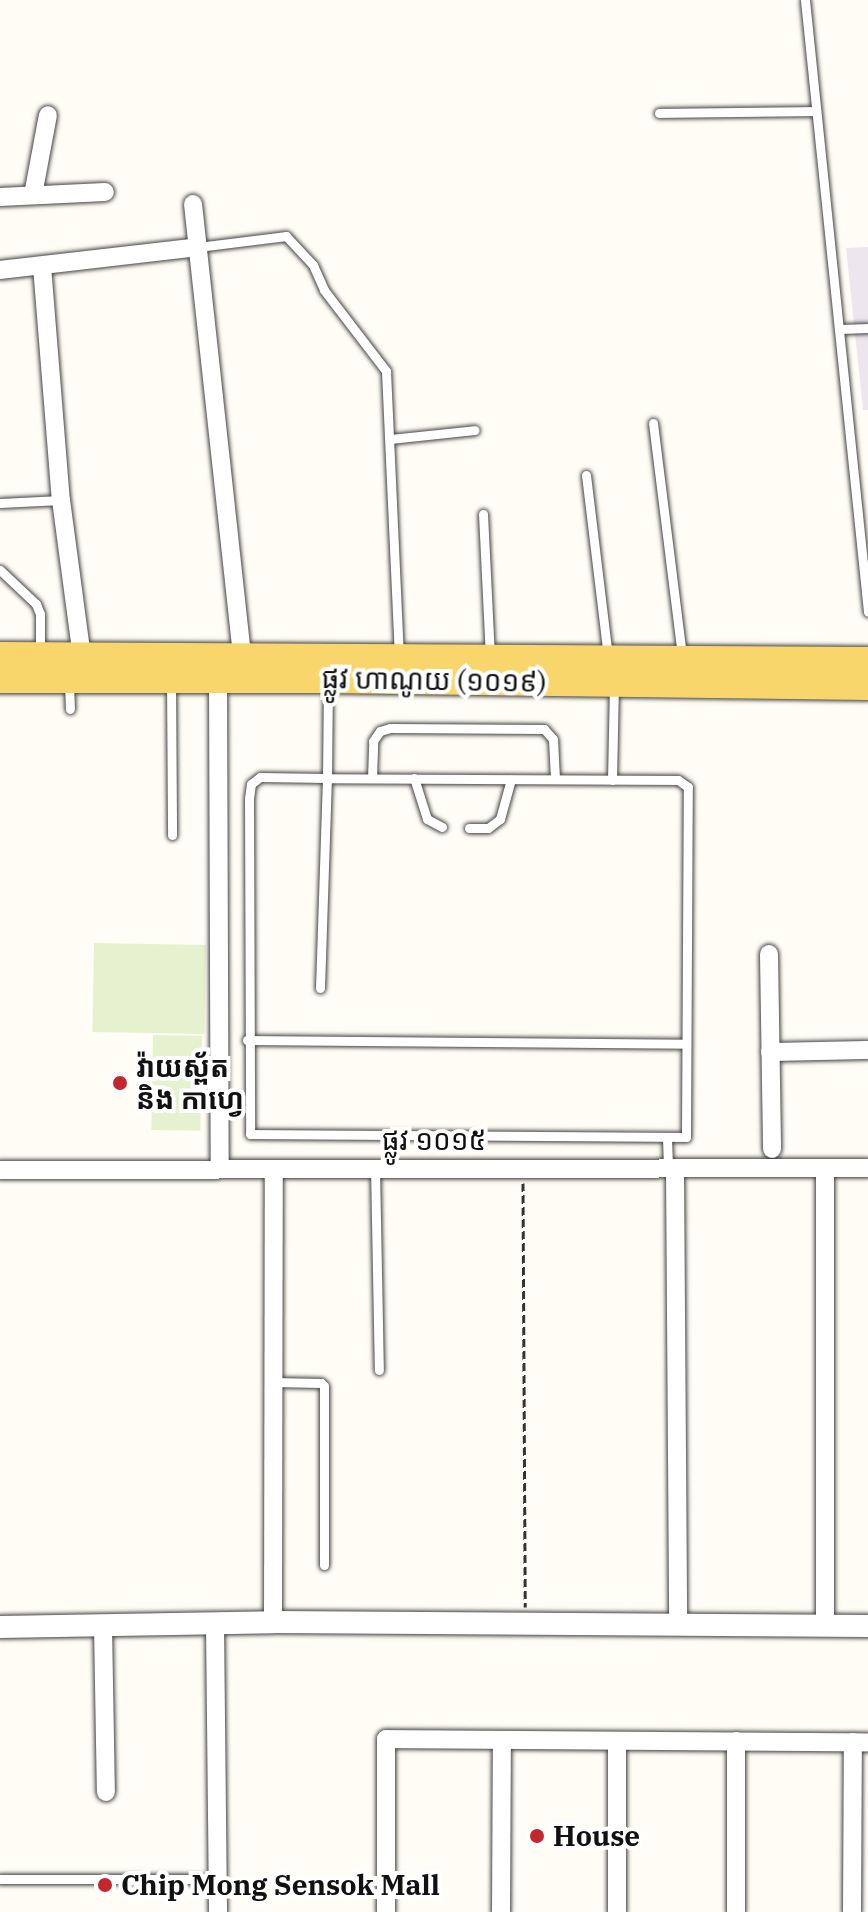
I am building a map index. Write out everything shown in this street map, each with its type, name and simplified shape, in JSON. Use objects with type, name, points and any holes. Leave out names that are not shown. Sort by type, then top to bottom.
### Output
[{"type":"main road","name":"ផ្លូវ ហាណូយ (១០១៩)","points":[[0,656],[40,655],[78,671],[171,678],[218,678],[399,658],[491,659],[868,686]]},
{"type":"main road","name":"ផ្លូវ ហាណូយ (១០១៩)","points":[[0,679],[242,656],[329,668],[613,668],[682,661],[868,661]]},
{"type":"street","points":[[33,195],[48,115]]},
{"type":"street","points":[[0,197],[105,192]]},
{"type":"street","points":[[193,204],[242,656]]},
{"type":"street","points":[[0,270],[198,247]]},
{"type":"street","points":[[42,266],[78,671]]},
{"type":"street","points":[[218,678],[220,1169]]},
{"type":"street","points":[[769,954],[772,1149]]},
{"type":"street","points":[[770,1052],[868,1050]]},
{"type":"street","points":[[671,1168],[678,1624]]},
{"type":"street","points":[[825,1168],[825,1626]]},
{"type":"street","name":"ផ្លូវ ១០១៥","points":[[0,1170],[868,1168]]},
{"type":"street","points":[[273,1622],[274,1169]]},
{"type":"street","points":[[0,1627],[273,1622],[868,1626]]},
{"type":"street","points":[[215,1624],[218,1912]]},
{"type":"street","points":[[103,1626],[106,1792]]},
{"type":"street","points":[[386,1912],[386,1739],[861,1742],[852,1912]]},
{"type":"street","points":[[501,1912],[502,1740]]},
{"type":"street","points":[[617,1741],[617,1912]]},
{"type":"street","points":[[736,1741],[736,1912]]},
{"type":"lane","points":[[805,0],[868,612]]},
{"type":"lane","points":[[659,113],[816,111]]},
{"type":"lane","points":[[198,247],[286,236],[313,265],[324,290],[386,371],[399,658]]},
{"type":"lane","points":[[840,329],[868,328]]},
{"type":"lane","points":[[653,423],[682,661]]},
{"type":"lane","points":[[390,439],[475,430]]},
{"type":"lane","points":[[586,475],[613,668],[612,780]]},
{"type":"lane","points":[[0,503],[61,500]]},
{"type":"lane","points":[[483,514],[491,659]]},
{"type":"lane","points":[[0,570],[36,604],[40,614],[40,655]]},
{"type":"lane","points":[[320,988],[329,668]]},
{"type":"lane","points":[[70,709],[78,671]]},
{"type":"lane","points":[[171,678],[172,835]]},
{"type":"lane","points":[[372,778],[373,741],[380,731],[390,728],[544,729],[553,739],[555,779]]},
{"type":"lane","points":[[260,777],[555,779],[678,780],[688,787],[686,1137],[250,1134],[247,1124],[247,1040],[251,784],[260,777]]},
{"type":"lane","points":[[414,778],[427,819],[442,827]]},
{"type":"lane","points":[[469,828],[488,828],[500,819],[511,779]]},
{"type":"lane","points":[[247,1040],[686,1044]]},
{"type":"lane","points":[[667,1138],[671,1168]]},
{"type":"lane","points":[[375,1168],[379,1370]]},
{"type":"lane","points":[[273,1382],[321,1383],[324,1386],[324,1565]]},
{"type":"lane","points":[[0,1879],[218,1879]]},
{"type":"path","points":[[523,1167],[525,1622]]},
{"type":"shaded area","points":[[868,247],[868,410],[863,410],[846,248]]},
{"type":"green space","points":[[94,943],[206,945],[204,1034],[92,1032]]},
{"type":"green space","points":[[153,1035],[202,1036],[200,1131],[151,1130]]},
{"type":"place","name":"វ៉ាយស្ព័ត និង កាហ្វេ","points":[[120,1083]]},
{"type":"place","name":"House","points":[[537,1836]]},
{"type":"place","name":"Chip Mong Sensok Mall","points":[[105,1885]]}]
